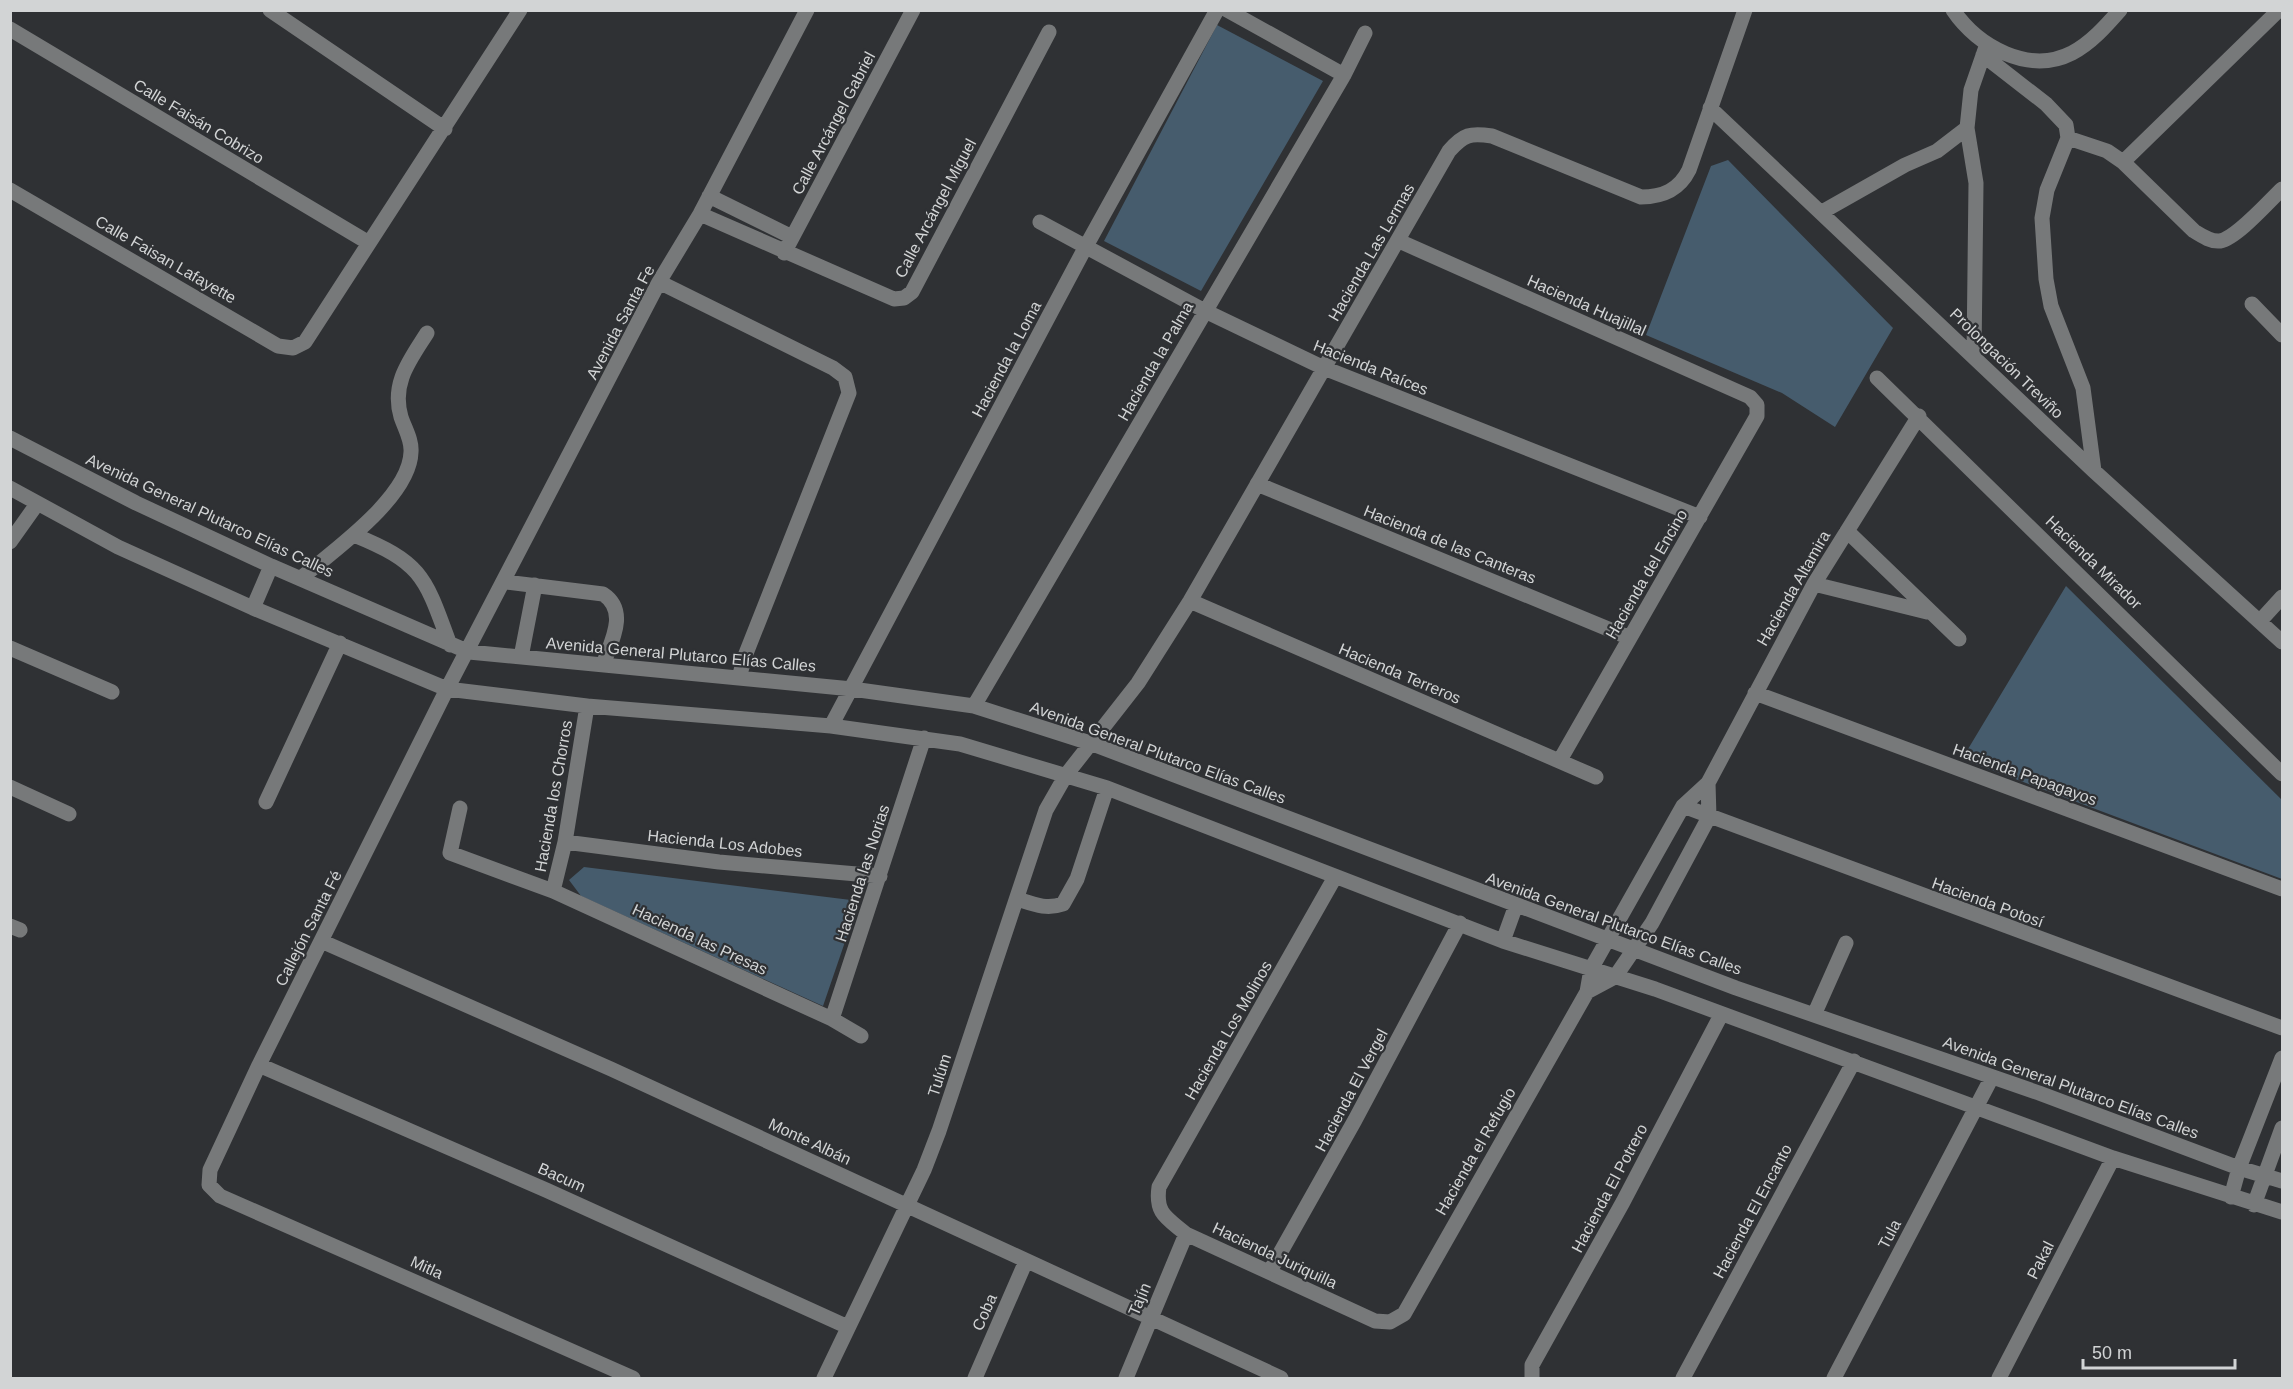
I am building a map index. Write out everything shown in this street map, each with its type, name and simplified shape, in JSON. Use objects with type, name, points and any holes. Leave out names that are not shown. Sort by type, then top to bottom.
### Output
[{"type":"street","points":[[270,10],[445,129]]},
{"type":"street","name":"Avenida Santa Fe","points":[[469,652],[660,282],[700,214],[807,10]]},
{"type":"street","name":"Calle Arcángel Gabriel","points":[[784,253],[913,10]]},
{"type":"street","name":"Hacienda la Loma","points":[[831,726],[1085,248],[1217,10]]},
{"type":"street","points":[[1227,10],[1344,75]]},
{"type":"street","name":"Hacienda Las Lermas","points":[[1066,774],[1138,682],[1190,601],[1449,151],[1462,137],[1476,134],[1492,136],[1641,197],[1659,197],[1683,183],[1745,10]]},
{"type":"street","points":[[1953,10],[1985,49],[2066,125],[2068,138],[2047,190],[2042,218],[2046,279],[2051,306],[2083,388],[2094,471]]},
{"type":"street","points":[[1985,49],[2014,59],[2046,60],[2072,54],[2099,33],[2120,10]]},
{"type":"street","points":[[2123,162],[2279,10]]},
{"type":"street","points":[[369,243],[445,129],[518,11]]},
{"type":"street","name":"Calle Faisán Cobrizo","points":[[10,29],[369,243]]},
{"type":"street","name":"Calle Arcángel Miguel","points":[[700,214],[784,253],[894,299],[904,298],[912,292],[1049,32]]},
{"type":"street","name":"Hacienda la Palma","points":[[974,706],[1344,75],[1365,33]]},
{"type":"street","points":[[1974,356],[1976,183],[1966,128],[1971,90],[1985,49]]},
{"type":"street","name":"Prolongación Treviño","points":[[1710,108],[2094,471],[2283,642]]},
{"type":"street","points":[[1822,212],[1905,165],[1937,150],[1966,128]]},
{"type":"street","points":[[2068,138],[2098,147],[2123,162],[2194,231],[2206,239],[2219,241],[2230,237],[2283,189]]},
{"type":"street","name":"Calle Faisan Lafayette","points":[[10,190],[278,346],[293,348],[305,342],[369,243]]},
{"type":"street","points":[[709,196],[792,237]]},
{"type":"street","name":"Hacienda Raíces","points":[[1040,222],[1205,311],[1324,368],[1700,518]]},
{"type":"street","name":"Hacienda Huajillal","points":[[1399,241],[1750,397],[1757,405]]},
{"type":"street","points":[[660,282],[833,368],[845,377],[849,393],[745,656],[739,678]]},
{"type":"street","points":[[2252,304],[2283,335]]},
{"type":"street","points":[[301,578],[354,535],[395,494],[410,460],[410,445],[401,416],[398,394],[403,371],[427,333]]},
{"type":"street","name":"Hacienda Mirador","points":[[1877,378],[1919,416],[2283,774]]},
{"type":"street","name":"Hacienda del Encino","points":[[1560,760],[1757,416],[1757,405]]},
{"type":"street","name":"Hacienda Altamira","points":[[1592,969],[1683,806],[1708,783],[1814,584],[1919,416]]},
{"type":"street","name":"Avenida General Plutarco Elías Calles","points":[[10,438],[127,498],[271,566],[469,652],[852,689],[974,706],[1090,743],[1608,940],[1992,1077],[2238,1168],[2283,1181]]},
{"type":"street","name":"Hacienda de las Canteras","points":[[1257,484],[1630,638]]},
{"type":"street","points":[[10,488],[118,547],[253,608],[447,689],[587,706],[831,726],[924,738],[960,744],[1066,774],[1503,941],[1654,989],[2113,1158],[2254,1205],[2283,1212]]},
{"type":"street","points":[[10,542],[37,504]]},
{"type":"street","points":[[1847,531],[1959,639]]},
{"type":"street","points":[[354,535],[390,550],[412,566],[431,592],[450,645]]},
{"type":"street","points":[[253,608],[271,566]]},
{"type":"street","points":[[506,582],[603,594],[611,600],[617,610],[617,624],[603,665]]},
{"type":"street","points":[[1814,584],[1930,613]]},
{"type":"street","points":[[520,657],[535,585]]},
{"type":"street","points":[[2261,620],[2283,597]]},
{"type":"street","name":"Hacienda Terreros","points":[[1190,601],[1596,777]]},
{"type":"street","points":[[266,802],[340,643]]},
{"type":"street","points":[[10,648],[112,693]]},
{"type":"street","name":"Callejón Santa Fé","points":[[209,1185],[210,1170],[259,1065],[447,689],[469,652]]},
{"type":"street","name":"Hacienda Papagayos","points":[[1755,693],[2283,889]]},
{"type":"street","name":"Hacienda los Chorros","points":[[553,891],[565,842],[587,706]]},
{"type":"street","name":"Hacienda las Norias","points":[[832,1019],[924,738]]},
{"type":"street","name":"Tulúm","points":[[824,1378],[907,1206],[939,1131],[1046,810],[1066,774]]},
{"type":"street","name":"Hacienda Altamira","points":[[1615,977],[1652,923],[1709,817],[1708,783]]},
{"type":"street","points":[[10,787],[69,814]]},
{"type":"street","points":[[1017,899],[1039,906],[1053,907],[1063,904],[1077,879],[1107,788]]},
{"type":"street","name":"Hacienda Potosí","points":[[1683,806],[2283,1029]]},
{"type":"street","name":"Hacienda las Presas","points":[[460,808],[450,853],[553,891],[832,1019],[861,1036]]},
{"type":"street","name":"Hacienda Los Adobes","points":[[565,842],[719,862],[880,876]]},
{"type":"street","name":"Hacienda Los Molinos","points":[[1157,1203],[1159,1187],[1335,877]]},
{"type":"street","points":[[1503,941],[1516,905]]},
{"type":"street","name":"Hacienda El Vergel","points":[[1270,1271],[1355,1120],[1460,924]]},
{"type":"street","name":"Monte Albán","points":[[321,941],[611,1069],[1281,1378]]},
{"type":"street","points":[[1814,1015],[1846,943]]},
{"type":"street","name":"Hacienda el Refugio","points":[[1390,1322],[1404,1314],[1587,993],[1592,969]]},
{"type":"street","points":[[1587,993],[1615,977]]},
{"type":"street","name":"Hacienda El Potrero","points":[[1532,1378],[1532,1365],[1623,1203],[1721,1015]]},
{"type":"street","points":[[2231,1197],[2238,1168],[2283,1058]]},
{"type":"street","name":"Hacienda El Encanto","points":[[1683,1378],[1854,1061]]},
{"type":"street","name":"Bacum","points":[[259,1065],[546,1190],[848,1327]]},
{"type":"street","name":"Tula","points":[[1834,1378],[1992,1077]]},
{"type":"street","points":[[2254,1205],[2283,1128]]},
{"type":"street","name":"Pakal","points":[[1999,1378],[2113,1158]]},
{"type":"street","name":"Mitla","points":[[209,1185],[220,1196],[633,1378]]},
{"type":"street","name":"Hacienda Juriquilla","points":[[1157,1203],[1163,1215],[1186,1234],[1270,1271],[1375,1322],[1390,1322]]},
{"type":"street","name":"Tajín","points":[[1126,1378],[1186,1234]]},
{"type":"street","name":"Coba","points":[[975,1378],[1026,1261]]},
{"type":"shaded area","points":[[1217,25],[1323,81],[1201,291],[1104,241]]},
{"type":"shaded area","points":[[1728,160],[1893,328],[1835,427],[1782,393],[1646,335],[1711,166]]},
{"type":"shaded area","points":[[2066,586],[2282,800],[2282,879],[1962,759]]},
{"type":"shaded area","points":[[584,867],[859,901],[823,1006],[581,896],[569,880]]}]
